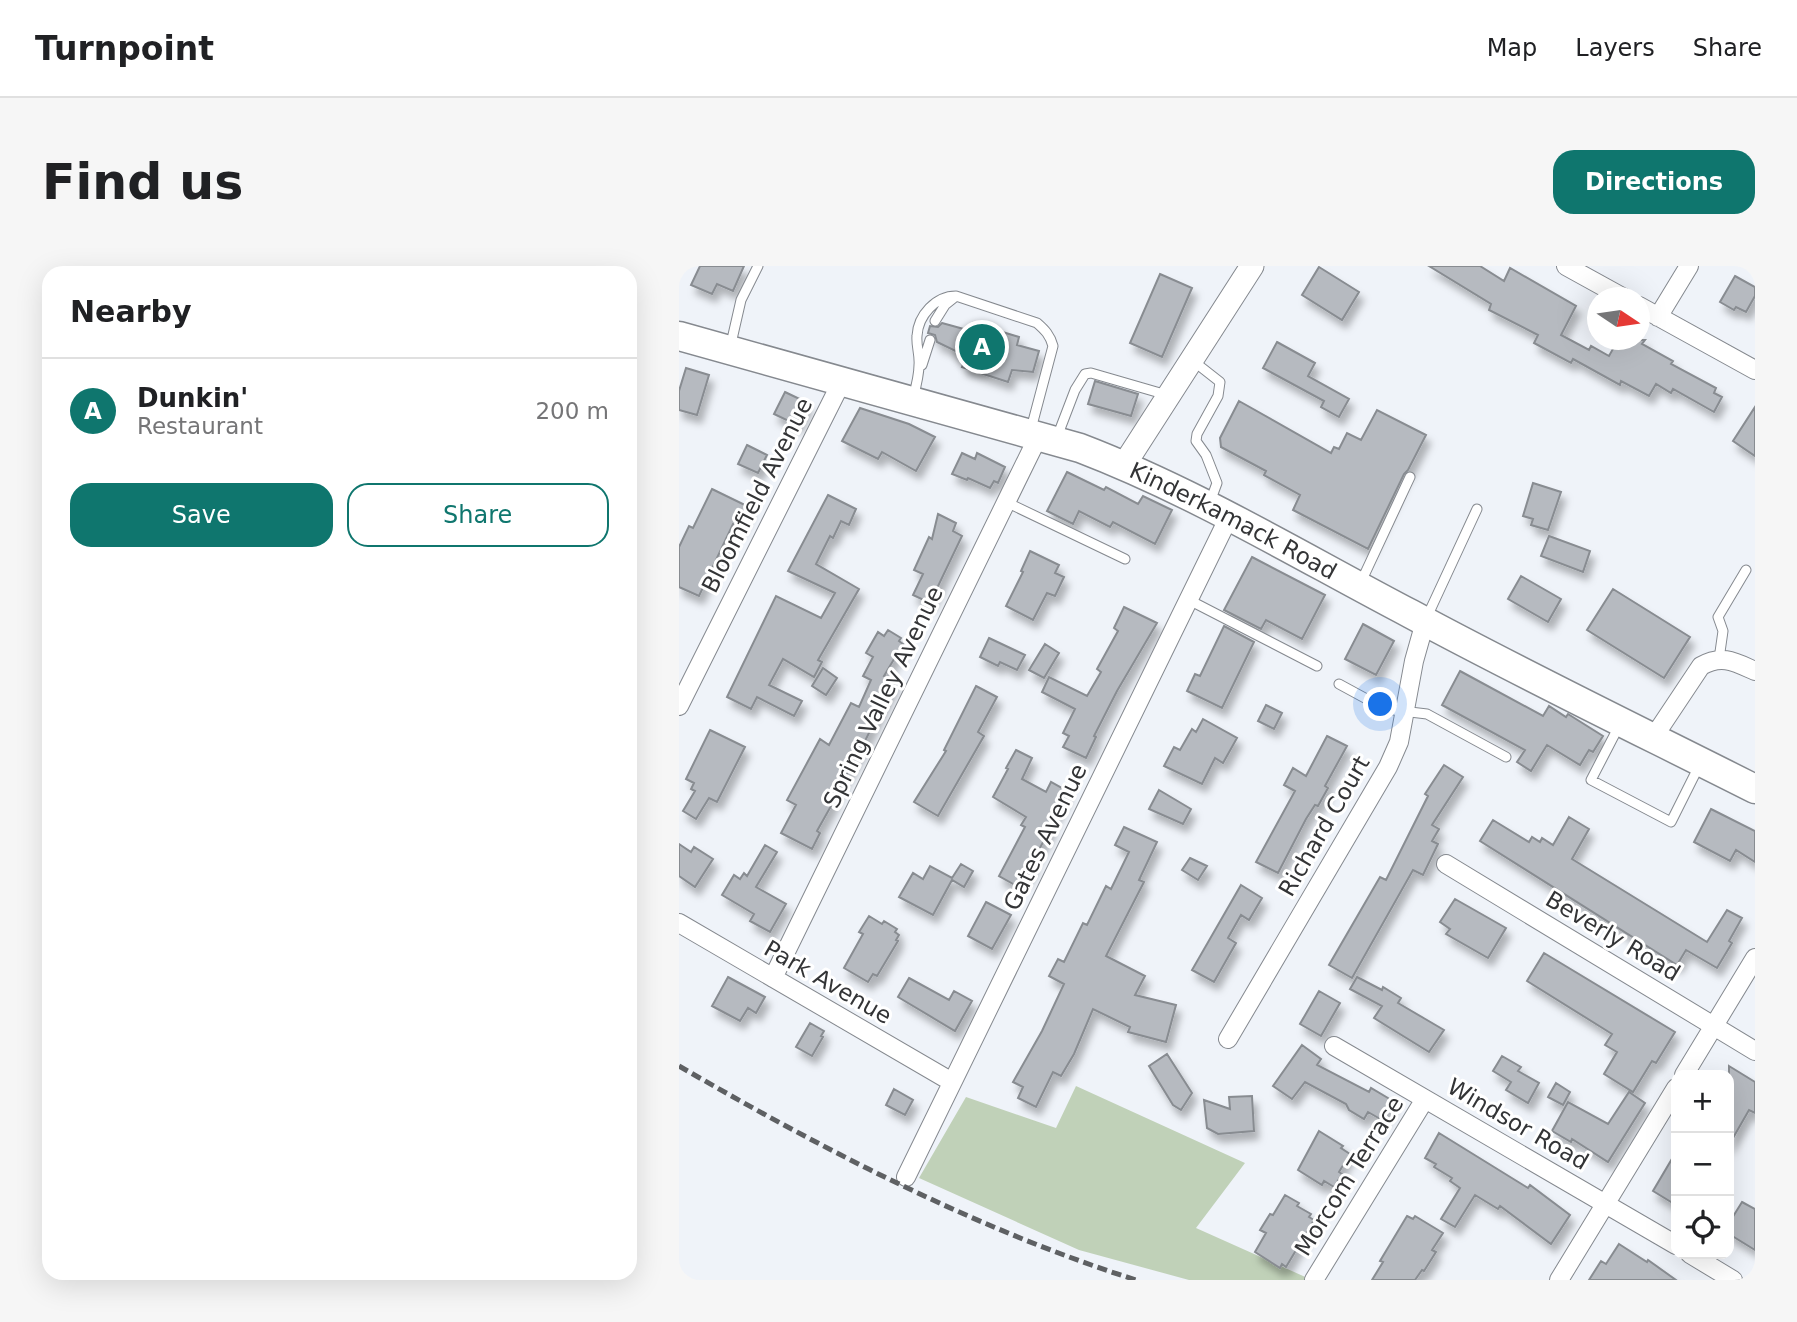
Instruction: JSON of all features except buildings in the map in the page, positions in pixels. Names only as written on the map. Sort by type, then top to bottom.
[{"type":"main road","name":"Kinderkamack Road","points":[[679,336],[842,381],[916,389],[1041,438],[1124,465],[1425,622],[1755,789]]},
{"type":"street","points":[[1124,465],[1252,266]]},
{"type":"street","points":[[1566,266],[1603,287]]},
{"type":"street","points":[[1658,317],[1689,266]]},
{"type":"street","points":[[1650,312],[1755,370]]},
{"type":"street","name":"Bloomfield Avenue","points":[[679,706],[842,381]]},
{"type":"street","name":"Spring Valley Avenue","points":[[773,978],[1006,502],[1041,438]]},
{"type":"street","name":"Gates Avenue","points":[[906,1177],[1189,600],[1218,512]]},
{"type":"street","name":"Richard Court","points":[[1227,1039],[1388,767],[1399,741],[1403,710],[1425,622]]},
{"type":"street","points":[[1653,737],[1701,666],[1719,659],[1755,671]]},
{"type":"street","name":"Beverly Road","points":[[1446,864],[1755,1051]]},
{"type":"street","name":"Park Avenue","points":[[679,923],[952,1082]]},
{"type":"street","points":[[1687,1070],[1755,957]]},
{"type":"street","name":"Windsor Road","points":[[1334,1046],[1671,1242]]},
{"type":"street","points":[[1559,1280],[1671,1096]]},
{"type":"street","name":"Morcom Terrace","points":[[1314,1280],[1426,1098]]},
{"type":"street","points":[[1698,1259],[1733,1280]]},
{"type":"lane","points":[[730,350],[741,300],[758,266]]},
{"type":"lane","points":[[935,321],[945,305],[956,296]]},
{"type":"lane","points":[[916,389],[917,336],[923,317],[938,300],[956,296],[1037,323],[1046,331],[1053,346],[1041,438]]},
{"type":"lane","points":[[916,389],[930,340]]},
{"type":"lane","points":[[1191,359],[1220,383],[1218,396],[1197,434],[1196,441],[1206,456],[1217,483],[1218,512]]},
{"type":"lane","points":[[1041,438],[1085,374],[1091,373],[1169,395]]},
{"type":"lane","points":[[1359,587],[1410,477]]},
{"type":"lane","points":[[1006,502],[1125,559]]},
{"type":"lane","points":[[1425,622],[1477,509]]},
{"type":"lane","points":[[1719,659],[1723,631],[1718,617],[1746,570]]},
{"type":"lane","points":[[1189,600],[1317,666]]},
{"type":"lane","points":[[1339,684],[1385,709],[1427,715],[1506,757]]},
{"type":"lane","points":[[1621,721],[1591,780],[1671,822],[1701,762]]},
{"type":"green space","points":[[1076,1086],[1245,1163],[1196,1228],[1312,1280],[1189,1280],[1079,1250],[919,1178],[966,1097],[1056,1128]]},
{"type":"railway","points":[[679,1066],[789,1128],[959,1212],[1076,1260],[1136,1280]]},
{"type":"place","name":"Dunkin'","points":[[982,347]]}]
